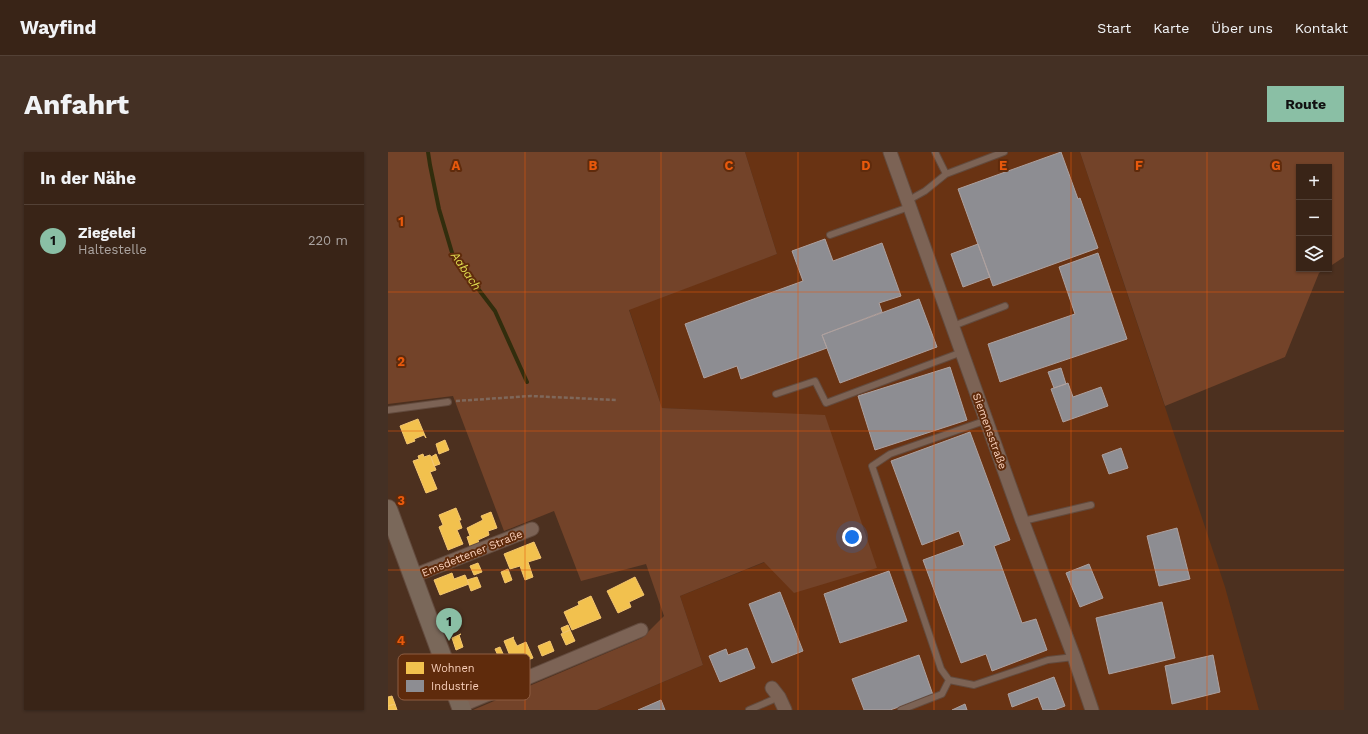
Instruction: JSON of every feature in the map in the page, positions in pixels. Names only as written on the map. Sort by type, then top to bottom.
[{"type":"main road","name":"Emsdettener Straße","points":[[388,510],[441,654]]},
{"type":"street","name":"Siemensstraße","points":[[890,152],[1092,710]]},
{"type":"street","name":"Emsdettener Straße","points":[[413,576],[532,529]]},
{"type":"street","name":"Emsdettener Straße","points":[[530,678],[641,630]]},
{"type":"street","points":[[776,692],[785,710]]},
{"type":"street","name":"Emsdettener Straße","points":[[461,708],[479,700]]},
{"type":"lane","points":[[935,152],[946,174]]},
{"type":"lane","points":[[830,235],[908,204],[946,174],[1004,152]]},
{"type":"lane","points":[[953,326],[1005,306]]},
{"type":"lane","points":[[776,394],[815,381],[826,403],[962,352]]},
{"type":"lane","points":[[388,410],[448,402]]},
{"type":"lane","points":[[987,420],[890,454],[872,466],[941,669],[949,680],[974,684],[1048,660],[1074,657]]},
{"type":"lane","points":[[1023,521],[1091,505]]},
{"type":"lane","points":[[900,710],[942,694],[949,680]]},
{"type":"lane","points":[[749,710],[776,692]]},
{"type":"path","points":[[448,402],[530,396],[616,400]]},
{"type":"shaded area","points":[[388,152],[745,152],[777,254],[629,310],[662,408],[825,415],[877,568],[794,593],[764,562],[680,596],[703,665],[597,710],[473,710],[496,700],[530,700],[530,686],[642,638],[664,616],[646,564],[581,581],[554,511],[504,531],[453,396],[388,404]]},
{"type":"shaded area","points":[[745,152],[1080,152],[1225,587],[1259,710],[597,710],[703,665],[680,596],[765,562],[825,416],[662,408],[629,309],[777,254]]},
{"type":"shaded area","points":[[1080,152],[1344,152],[1344,257],[1332,265],[1332,164],[1296,164],[1296,272],[1320,272],[1285,357],[1165,406]]},
{"type":"building: Wohnen","points":[[418,419],[426,438],[424,435],[407,444],[400,426]]},
{"type":"building: Wohnen","points":[[445,440],[449,450],[439,454],[436,444]]},
{"type":"building: Wohnen","points":[[423,454],[424,457],[430,455],[436,470],[430,472],[437,489],[426,493],[413,461],[419,459],[418,456]]},
{"type":"building: Wohnen","points":[[436,454],[440,464],[434,466],[431,457]]},
{"type":"building: Wohnen","points":[[456,508],[461,520],[459,520],[462,528],[457,530],[463,544],[448,550],[439,527],[443,525],[439,515]]},
{"type":"building: Wohnen","points":[[491,512],[497,528],[488,531],[489,535],[478,540],[479,543],[470,546],[467,537],[470,536],[467,528],[483,520],[481,516]]},
{"type":"building: Wohnen","points":[[534,542],[541,558],[528,562],[533,577],[525,580],[520,566],[510,569],[504,554]]},
{"type":"building: Wohnen","points":[[478,563],[482,572],[474,575],[470,566]]},
{"type":"building: Wohnen","points":[[508,569],[512,580],[505,583],[501,572]]},
{"type":"building: Wohnen","points":[[452,573],[454,579],[465,575],[469,584],[440,595],[434,580]]},
{"type":"building: Wohnen","points":[[477,577],[481,587],[471,591],[467,580]]},
{"type":"building: Wohnen","points":[[635,577],[644,595],[629,602],[631,607],[618,613],[607,591]]},
{"type":"building: Wohnen","points":[[591,596],[601,618],[572,630],[564,612],[579,605],[578,602]]},
{"type":"building: Wohnen","points":[[568,625],[570,630],[563,633],[561,628]]},
{"type":"building: Wohnen","points":[[570,630],[575,641],[566,645],[561,634]]},
{"type":"building: Wohnen","points":[[461,634],[459,635],[463,647],[456,650],[452,638]]},
{"type":"building: Wohnen","points":[[514,637],[513,638],[517,646],[526,642],[533,658],[530,659],[530,654],[509,654],[504,641]]},
{"type":"building: Wohnen","points":[[550,641],[554,651],[542,656],[538,646]]},
{"type":"building: Wohnen","points":[[500,647],[503,654],[497,654],[495,649]]},
{"type":"building: Wohnen","points":[[392,696],[395,704],[388,706],[388,697]]},
{"type":"building: Wohnen","points":[[395,704],[397,710],[388,710],[388,706]]},
{"type":"building: Industrie","points":[[1061,152],[1098,248],[993,286],[958,189]]},
{"type":"building: Industrie","points":[[825,239],[833,261],[882,243],[901,296],[879,303],[882,312],[822,335],[827,348],[741,379],[737,366],[704,378],[685,324],[803,281],[792,251]]},
{"type":"building: Industrie","points":[[978,244],[990,277],[963,287],[951,254]]},
{"type":"building: Industrie","points":[[1098,253],[1127,339],[1000,382],[988,344],[1075,314],[1059,267]]},
{"type":"building: Industrie","points":[[919,299],[937,347],[840,383],[822,335]]},
{"type":"building: Industrie","points":[[950,367],[967,420],[875,450],[858,396]]},
{"type":"building: Industrie","points":[[1061,368],[1066,384],[1054,388],[1048,372]]},
{"type":"building: Industrie","points":[[1068,383],[1073,397],[1101,387],[1108,406],[1063,422],[1051,389]]},
{"type":"building: Industrie","points":[[970,432],[1010,540],[994,546],[1022,623],[1036,619],[1047,650],[992,671],[986,654],[961,663],[923,560],[964,545],[959,531],[922,545],[891,461]]},
{"type":"building: Industrie","points":[[1121,448],[1128,468],[1109,474],[1102,455]]},
{"type":"building: Industrie","points":[[1177,528],[1190,579],[1159,586],[1147,536]]},
{"type":"building: Industrie","points":[[1089,564],[1103,598],[1080,607],[1066,573]]},
{"type":"building: Industrie","points":[[889,571],[907,621],[840,643],[824,594]]},
{"type":"building: Industrie","points":[[780,592],[803,651],[772,663],[749,604]]},
{"type":"building: Industrie","points":[[1162,602],[1175,658],[1109,674],[1096,618]]},
{"type":"building: Industrie","points":[[747,648],[755,668],[720,682],[709,656],[726,649],[728,655]]},
{"type":"building: Industrie","points":[[919,655],[933,695],[890,710],[864,710],[852,679]]},
{"type":"building: Industrie","points":[[1213,655],[1220,692],[1172,704],[1165,666]]},
{"type":"building: Industrie","points":[[1054,677],[1065,706],[1054,710],[1043,710],[1038,697],[1012,707],[1008,694]]},
{"type":"building: Industrie","points":[[661,700],[665,710],[638,710]]},
{"type":"building: Industrie","points":[[965,704],[967,710],[952,710]]},
{"type":"waterway","name":"Aabach","points":[[428,152],[439,209],[453,256],[495,311],[527,382]]},
{"type":"place","name":"Ziegelei","points":[[449,641]]}]
